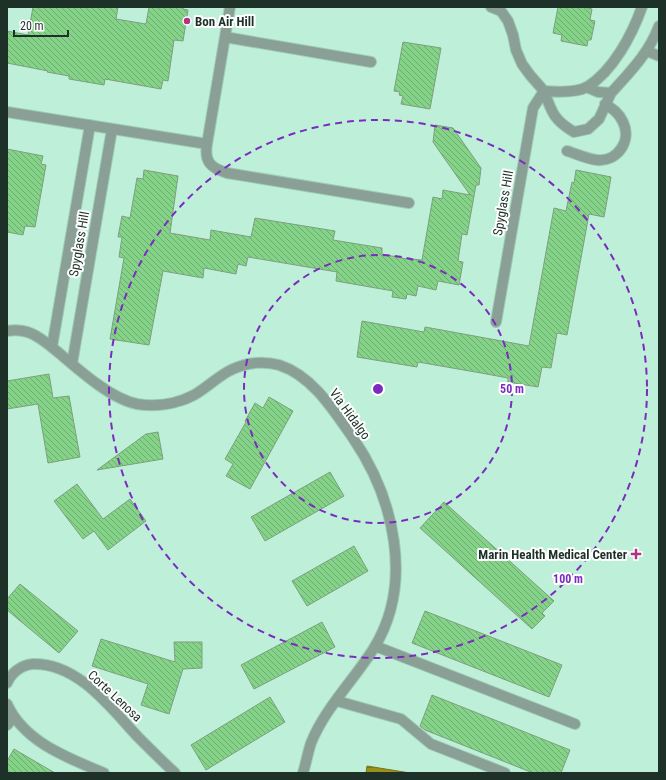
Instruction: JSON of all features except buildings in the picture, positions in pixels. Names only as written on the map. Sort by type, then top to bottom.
[{"type":"street","points":[[230,7],[207,144],[207,157],[210,164],[227,173],[409,203]]},
{"type":"street","points":[[491,7],[501,11],[508,21],[516,50],[522,64],[544,91],[552,113],[561,124],[574,132],[588,129],[599,119],[611,93],[647,51],[659,26]]},
{"type":"street","points":[[544,91],[565,92],[586,87],[619,56],[642,7]]},
{"type":"street","points":[[225,37],[371,62]]},
{"type":"street","points":[[647,51],[659,56]]},
{"type":"street","points":[[586,87],[598,92],[611,93]]},
{"type":"street","name":"Spyglass Hill","points":[[496,322],[532,108],[544,91]]},
{"type":"street","points":[[567,151],[598,160],[611,158],[620,151],[626,141],[625,126],[617,112],[605,104]]},
{"type":"street","points":[[7,112],[207,144]]},
{"type":"street","name":"Spyglass Hill","points":[[52,347],[90,125]]},
{"type":"street","name":"Spyglass Hill","points":[[72,364],[112,129]]},
{"type":"street","name":"Via Hidalgo","points":[[7,330],[24,331],[37,337],[52,347],[96,383],[116,396],[136,404],[156,405],[177,402],[194,395],[233,368],[255,362],[279,365],[302,376],[340,419],[358,446],[377,482],[390,517],[395,547],[397,573],[393,600],[386,622],[375,646],[358,673],[325,716],[311,743],[303,773]]},
{"type":"street","points":[[375,646],[575,724]]},
{"type":"street","name":"Corte Lenosa","points":[[7,683],[14,673],[20,668],[28,665],[49,666],[70,674],[90,688],[153,753],[175,773]]},
{"type":"street","points":[[337,701],[401,719],[431,744],[505,773]]},
{"type":"street","points":[[7,704],[14,717],[26,731],[45,745],[104,773]]},
{"type":"street","points":[[7,725],[14,717]]},
{"type":"shaded area","points":[[367,766],[410,773],[366,773]]},
{"type":"place","name":"Bon Air Hill","points":[[187,21]]},
{"type":"place","name":"Marin Health Medical Center","points":[[636,554]]}]
